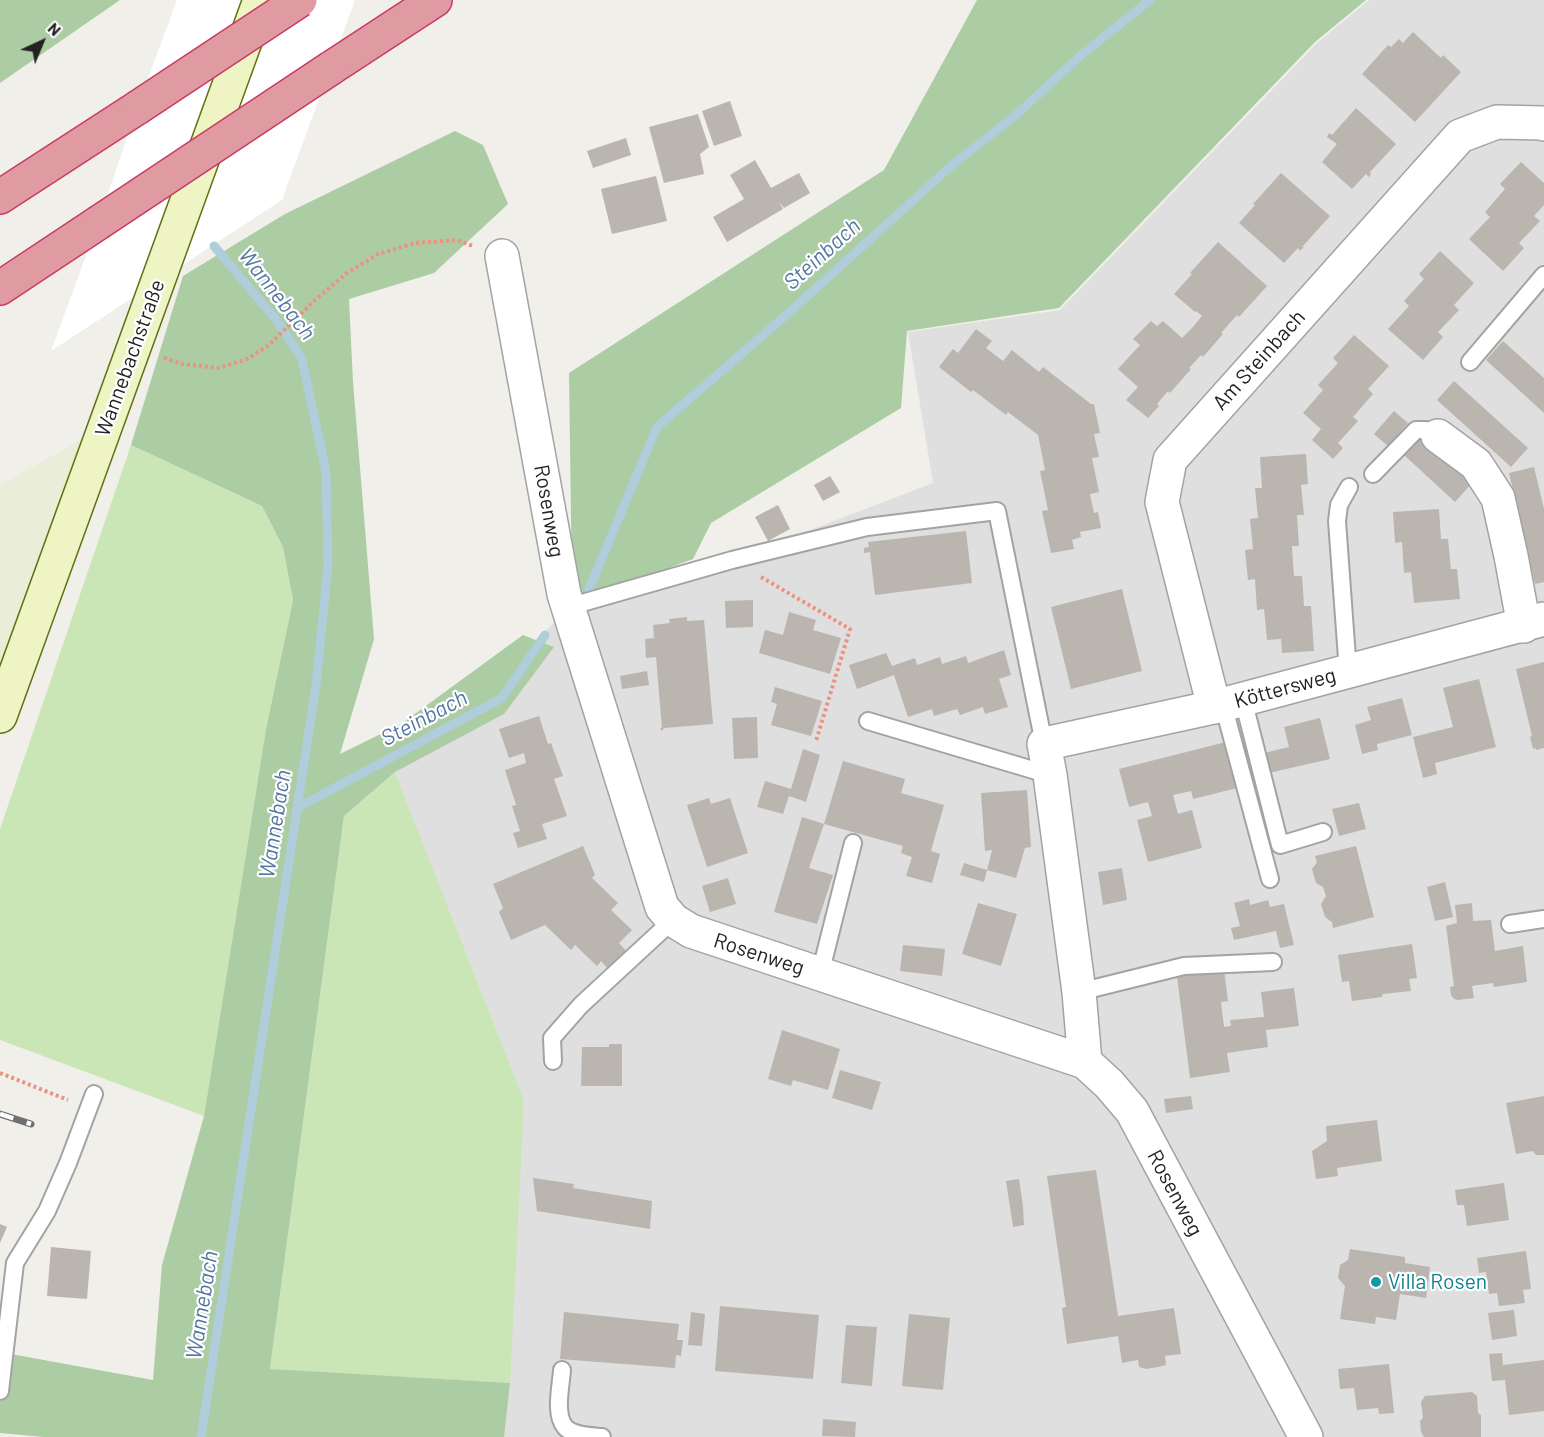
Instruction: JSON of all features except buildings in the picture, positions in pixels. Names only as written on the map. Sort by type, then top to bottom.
[{"type":"highway","points":[[0,197],[300,0]]},
{"type":"highway","points":[[0,288],[435,0]]},
{"type":"main road","name":"Wannebachstraße","points":[[0,716],[260,0]]},
{"type":"street","name":"Am Steinbach","points":[[1227,703],[1162,502],[1170,460],[1460,136],[1497,122],[1544,124]]},
{"type":"street","name":"Rosenweg","points":[[502,256],[564,594],[662,907],[673,920],[691,931],[1085,1062],[1109,1084],[1132,1111],[1306,1437]]},
{"type":"street","name":"Köttersweg","points":[[1047,759],[1227,703],[1534,622],[1511,556],[1498,498],[1476,464],[1438,436]]},
{"type":"street","points":[[1047,759],[1079,992],[1085,1062]]},
{"type":"lane","points":[[1470,362],[1544,276]]},
{"type":"lane","points":[[1373,474],[1416,430],[1426,430],[1438,436]]},
{"type":"lane","points":[[1348,672],[1337,521],[1339,505],[1349,487]]},
{"type":"lane","points":[[568,607],[732,560],[867,527],[996,511],[1047,759],[868,721]]},
{"type":"lane","points":[[1227,703],[1280,845],[1323,832]]},
{"type":"lane","points":[[1227,703],[1270,879]]},
{"type":"lane","points":[[820,974],[853,843]]},
{"type":"lane","points":[[1510,924],[1544,919]]},
{"type":"lane","points":[[553,1060],[552,1038],[581,1005],[673,920]]},
{"type":"lane","points":[[1079,992],[1184,966],[1273,962]]},
{"type":"lane","points":[[0,1391],[15,1263],[47,1211],[91,1101]]},
{"type":"lane","points":[[562,1370],[558,1414],[566,1428],[580,1434],[602,1437]]},
{"type":"path","points":[[133,348],[183,364],[219,368],[247,359],[269,345],[315,300],[347,273],[378,254],[415,243],[457,240],[502,256]]},
{"type":"path","points":[[732,560],[850,629],[816,741]]},
{"type":"path","points":[[0,1073],[91,1101]]},
{"type":"shaded area","points":[[1369,0],[1544,0],[1544,1437],[503,1437],[524,1100],[395,772],[570,608],[732,560],[933,483],[908,332],[1060,310],[1317,43]]},
{"type":"green space","points":[[0,0],[120,0],[0,83]]},
{"type":"green space","points":[[977,0],[1366,0],[1315,42],[1059,308],[907,331],[901,408],[711,523],[693,559],[569,605],[572,587],[569,373],[884,170]]},
{"type":"green space","points":[[455,131],[483,145],[508,204],[434,273],[349,299],[353,382],[374,639],[340,754],[401,724],[523,635],[554,647],[504,714],[395,772],[344,816],[270,1369],[510,1383],[504,1437],[44,1437],[0,1433],[0,1352],[153,1380],[162,1265],[204,1116],[266,729],[293,600],[283,547],[262,506],[131,445],[183,276],[285,214]]},
{"type":"green space","points":[[97,431],[0,699],[0,485]]},
{"type":"green space","points":[[131,445],[262,506],[283,547],[293,600],[266,729],[204,1116],[0,1040],[0,829]]},
{"type":"green space","points":[[395,772],[524,1100],[510,1383],[270,1370],[344,816]]},
{"type":"pier","points":[[177,0],[355,0],[282,200],[51,351],[137,108]]},
{"type":"waterway","name":"Steinbach","points":[[589,589],[657,427],[793,309],[951,166],[1017,114],[1080,56],[1150,0]]},
{"type":"waterway","name":"Wannebach","points":[[201,1437],[316,685],[328,565],[326,472],[302,359],[278,322],[214,246]]},
{"type":"waterway","name":"Steinbach","points":[[297,808],[502,698],[545,635]]},
{"type":"railway","points":[[0,1114],[31,1124]]},
{"type":"place","name":"Villa Rosen","points":[[1376,1282]]}]
